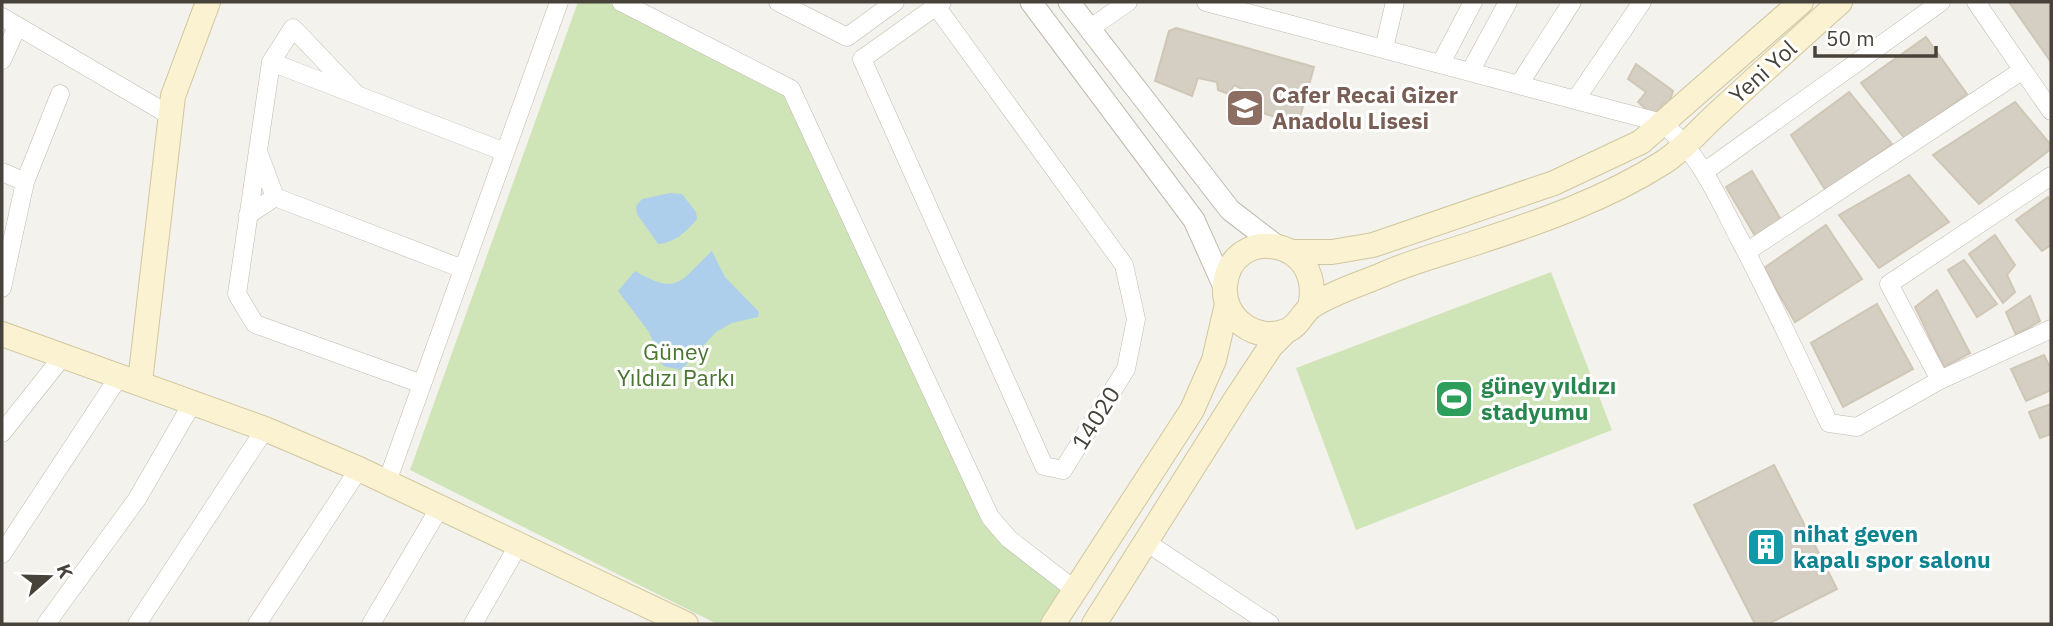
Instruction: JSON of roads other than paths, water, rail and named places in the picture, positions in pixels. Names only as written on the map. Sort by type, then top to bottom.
[{"type":"main road","points":[[130,379],[173,96],[208,2]]},
{"type":"main road","name":"Yeni Yol","points":[[1310,307],[1393,270],[1534,224],[1617,188],[1666,160],[1840,2]]},
{"type":"main road","points":[[1053,624],[1192,410],[1214,360],[1226,296],[1227,274],[1241,256],[1261,246],[1332,252],[1373,245],[1542,187],[1641,142],[1797,3]]},
{"type":"main road","points":[[1094,624],[1271,346],[1299,322],[1310,307],[1313,292],[1311,276],[1304,263],[1285,249]]},
{"type":"main road","points":[[1226,296],[1234,317],[1246,328],[1271,334],[1286,331]]},
{"type":"main road","points":[[2,334],[265,429],[359,469],[519,544],[654,617],[686,624]]},
{"type":"street","points":[[387,482],[559,2]]},
{"type":"street","points":[[621,2],[791,89],[990,517],[1009,539],[1075,590]]},
{"type":"street","points":[[778,2],[846,37],[850,52],[862,59],[937,3]]},
{"type":"street","points":[[846,37],[895,2]]},
{"type":"street","points":[[1031,2],[1194,220],[1226,296]]},
{"type":"street","points":[[1069,2],[1230,209],[1285,249]]},
{"type":"street","points":[[1089,29],[1128,2]]},
{"type":"street","points":[[1206,2],[1520,83],[1662,123],[1685,142],[1704,172],[1829,423],[1857,427],[1940,380],[2051,329]]},
{"type":"street","points":[[1384,48],[1395,2]]},
{"type":"street","points":[[1441,63],[1473,2]]},
{"type":"street","points":[[1471,70],[1508,2]]},
{"type":"street","points":[[1520,83],[1572,2]]},
{"type":"street","points":[[1576,99],[1642,2]]},
{"type":"street","points":[[1704,172],[1941,2]]},
{"type":"street","points":[[1976,2],[2051,111]]},
{"type":"street","name":"14020","points":[[862,59],[1044,466],[1063,470],[1126,369],[1136,319],[1124,265],[937,3]]},
{"type":"street","points":[[2,60],[9,22],[171,116]]},
{"type":"street","points":[[356,94],[293,28],[271,62],[237,294],[255,324],[422,384]]},
{"type":"street","points":[[271,62],[505,152]]},
{"type":"street","points":[[1746,252],[2023,70]]},
{"type":"street","points":[[2,288],[25,182],[60,94]]},
{"type":"street","points":[[258,150],[275,197],[463,269]]},
{"type":"street","points":[[2,172],[25,182]]},
{"type":"street","points":[[1940,380],[1889,284],[2051,176]]},
{"type":"street","points":[[248,215],[275,197]]},
{"type":"street","points":[[2,433],[63,356]]},
{"type":"street","points":[[2,554],[130,379]]},
{"type":"street","points":[[46,624],[138,499],[193,402]]},
{"type":"street","points":[[137,624],[265,429]]},
{"type":"street","points":[[257,624],[359,469]]},
{"type":"street","points":[[371,624],[440,508]]},
{"type":"street","points":[[1146,542],[1270,624]]},
{"type":"street","points":[[473,624],[519,544]]},
{"type":"water","points":[[670,193],[682,194],[696,212],[697,219],[675,239],[658,244],[637,214],[636,206],[642,199]]},
{"type":"water","points":[[712,251],[725,277],[759,312],[758,317],[732,323],[716,332],[681,370],[663,366],[649,332],[618,291],[635,271],[662,283],[678,282]]},
{"type":"place","name":"Cafer Recai Gizer Anadolu Lisesi","points":[[1245,108]]},
{"type":"place","name":"güney yıldızı stadyumu","points":[[1454,399]]},
{"type":"place","name":"nihat geven kapalı spor salonu","points":[[1766,547]]},
{"type":"park label","name":"Güney Yıldızı Parkı","points":[[676,365]]}]
